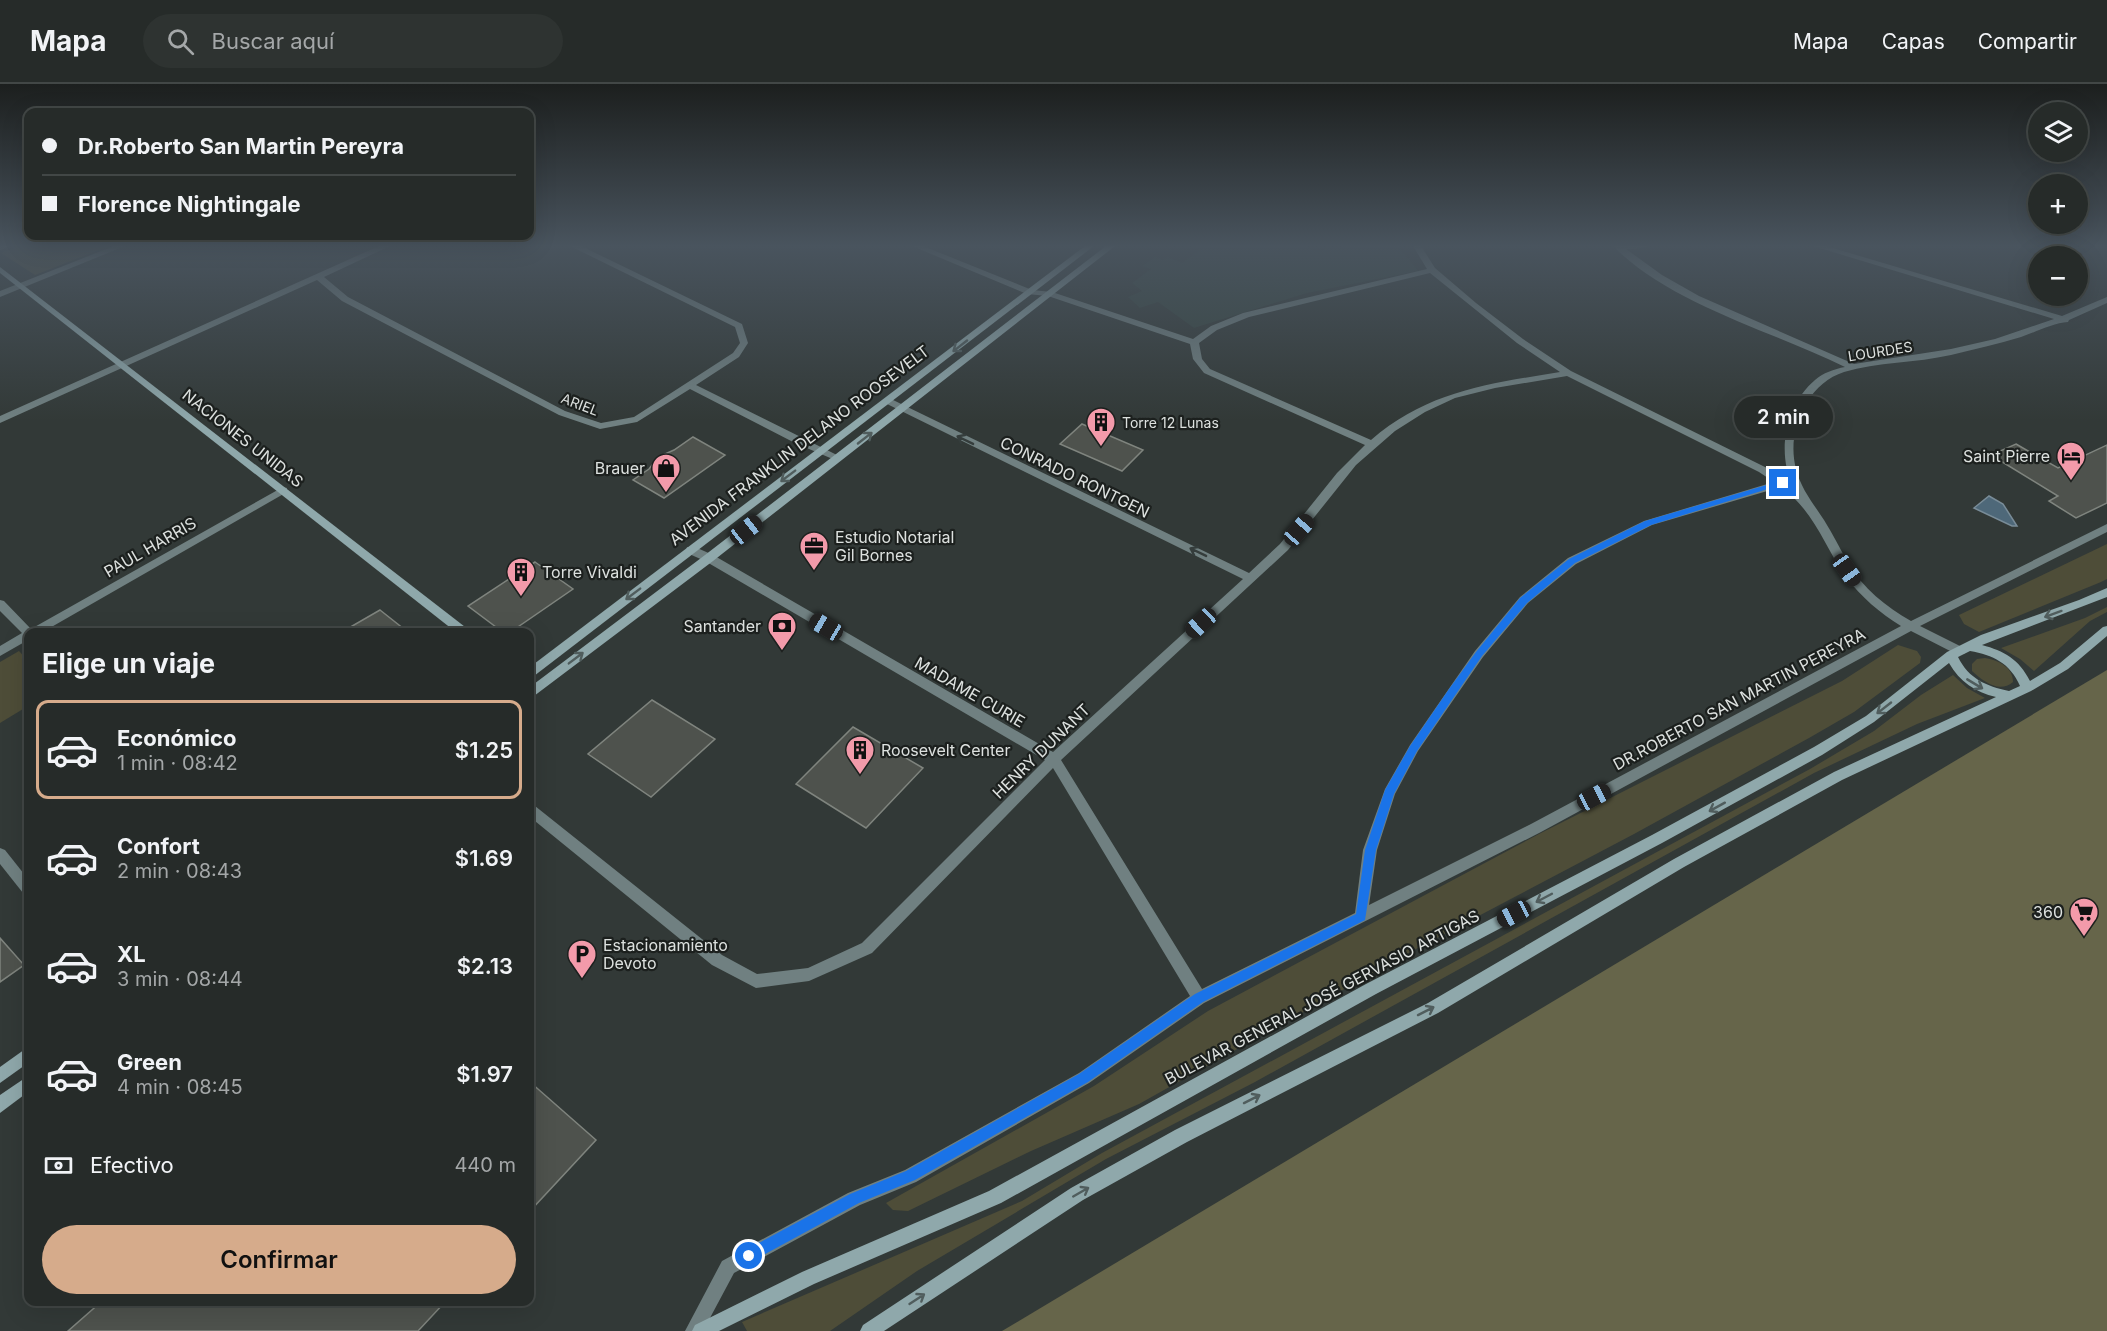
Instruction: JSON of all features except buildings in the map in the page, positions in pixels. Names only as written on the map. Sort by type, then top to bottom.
[{"type":"main road","name":"NACIONES UNIDAS","points":[[45,304],[459,628]]},
{"type":"main road","name":"AVENIDA FRANKLIN DELANO ROOSEVELT","points":[[534,670],[1014,304]]},
{"type":"main road","name":"AVENIDA FRANKLIN DELANO ROOSEVELT","points":[[534,687],[710,558],[1036,304]]},
{"type":"main road","name":"BULEVAR GENERAL JOSÉ GERVASIO ARTIGAS","points":[[706,1330],[808,1278],[995,1197],[1371,989],[1657,839],[1818,751],[1870,719],[1960,650],[2107,592]]},
{"type":"main road","points":[[868,1331],[1077,1194],[1180,1136],[1433,1008],[1679,863],[1838,776],[2027,688],[2064,666],[2107,630]]},
{"type":"main road","points":[[2011,696],[1988,691],[1966,679],[1958,671],[1960,650],[1987,649],[2007,659],[2022,673],[2027,688]]},
{"type":"main road","points":[[0,1076],[24,1057]]},
{"type":"main road","points":[[0,1105],[24,1086]]},
{"type":"street","points":[[0,420],[261,304]]},
{"type":"street","name":"ARIEL","points":[[355,304],[562,413],[600,426],[637,419],[691,386],[735,355],[744,343],[739,326],[694,304]]},
{"type":"street","points":[[1080,304],[1194,342]]},
{"type":"street","points":[[1194,342],[1214,328],[1246,315],[1291,304]]},
{"type":"street","points":[[1475,304],[1520,340],[1568,373],[1763,470],[1783,483],[1807,503],[1855,581],[1872,599],[1909,627],[1960,650]]},
{"type":"street","points":[[1715,304],[1855,368]]},
{"type":"street","points":[[2012,304],[2065,320]]},
{"type":"street","name":"LOURDES","points":[[1807,503],[1790,467],[1791,438],[1797,411],[1807,394],[1819,381],[1855,368],[1922,358],[1975,346],[2065,320],[2098,304]]},
{"type":"street","points":[[1194,342],[1198,359],[1206,371],[1372,444]]},
{"type":"street","name":"HENRY DUNANT","points":[[534,813],[717,960],[756,981],[810,974],[867,948],[1054,759],[1284,547],[1314,512],[1341,474],[1372,444],[1424,408],[1452,396],[1483,388],[1568,373]]},
{"type":"street","points":[[691,386],[838,458]]},
{"type":"street","name":"CONRADO RONTGEN","points":[[888,401],[1250,578]]},
{"type":"street","points":[[1361,917],[1370,850],[1389,793],[1414,748],[1479,654],[1524,600],[1572,561],[1648,523],[1783,483]]},
{"type":"street","name":"PAUL HARRIS","points":[[41,628],[283,490]]},
{"type":"street","name":"DR.ROBERTO SAN MARTIN PEREYRA","points":[[706,1330],[728,1267],[854,1199],[910,1176],[1084,1078],[1199,998],[1640,773],[1909,627],[2107,528]]},
{"type":"street","name":"MADAME CURIE","points":[[691,550],[710,558],[1054,759],[1199,998]]},
{"type":"street","points":[[0,604],[24,628]]},
{"type":"street","name":"PAUL HARRIS","points":[[0,651],[24,637]]},
{"type":"street","points":[[0,854],[24,884]]},
{"type":"shaded area","points":[[1136,304],[1151,304],[1140,308]]},
{"type":"shaded area","points":[[1161,304],[1271,304],[1194,328]]},
{"type":"shaded area","points":[[2107,544],[2107,579],[2101,582],[1979,632],[1964,624],[1959,615]]},
{"type":"shaded area","points":[[2107,607],[2107,612],[2090,621],[2034,671],[2020,659],[2001,648],[2085,618]]},
{"type":"shaded area","points":[[1898,645],[1917,651],[1921,657],[1920,663],[1854,712],[1809,738],[1634,834],[1414,950],[1139,1104],[1031,1151],[908,1211],[893,1210],[886,1203],[1094,1086],[1208,1011],[1539,834],[1842,681]]},
{"type":"shaded area","points":[[19,651],[24,657],[24,708],[0,723],[0,662]]},
{"type":"shaded area","points":[[1977,659],[1995,660],[2008,668],[2013,682],[2002,687],[1991,685],[1976,675],[1972,671],[1972,664]]},
{"type":"shaded area","points":[[2107,670],[2107,1331],[1002,1331]]},
{"type":"shaded area","points":[[1953,675],[1967,688],[1985,698],[1917,724],[1814,773],[1255,1082],[1106,1159],[917,1271],[830,1331],[747,1331],[742,1322],[1022,1201],[1102,1153],[1810,769],[1874,731],[1921,695]]},
{"type":"water","points":[[1989,496],[2003,504],[2017,526],[2012,526],[1974,508]]},
{"type":"place","name":"Torre 12 Lunas","points":[[1101,448]]},
{"type":"place","name":"Saint Pierre","points":[[2071,482]]},
{"type":"place","name":"Brauer","points":[[666,494]]},
{"type":"place","name":"Estudio Notarial Gil Bornes","points":[[814,572]]},
{"type":"place","name":"Torre Vivaldi","points":[[521,598]]},
{"type":"place","name":"Santander","points":[[782,652]]},
{"type":"place","name":"Roosevelt Center","points":[[860,776]]},
{"type":"place","name":"360","points":[[2084,938]]},
{"type":"place","name":"Estacionamiento Devoto","points":[[582,980]]},
{"type":"route","points":[[749,1256],[854,1199],[910,1176],[1084,1078],[1199,998],[1361,917],[1370,850],[1389,793],[1414,748],[1479,654],[1524,600],[1572,561],[1648,523],[1783,483]]}]
